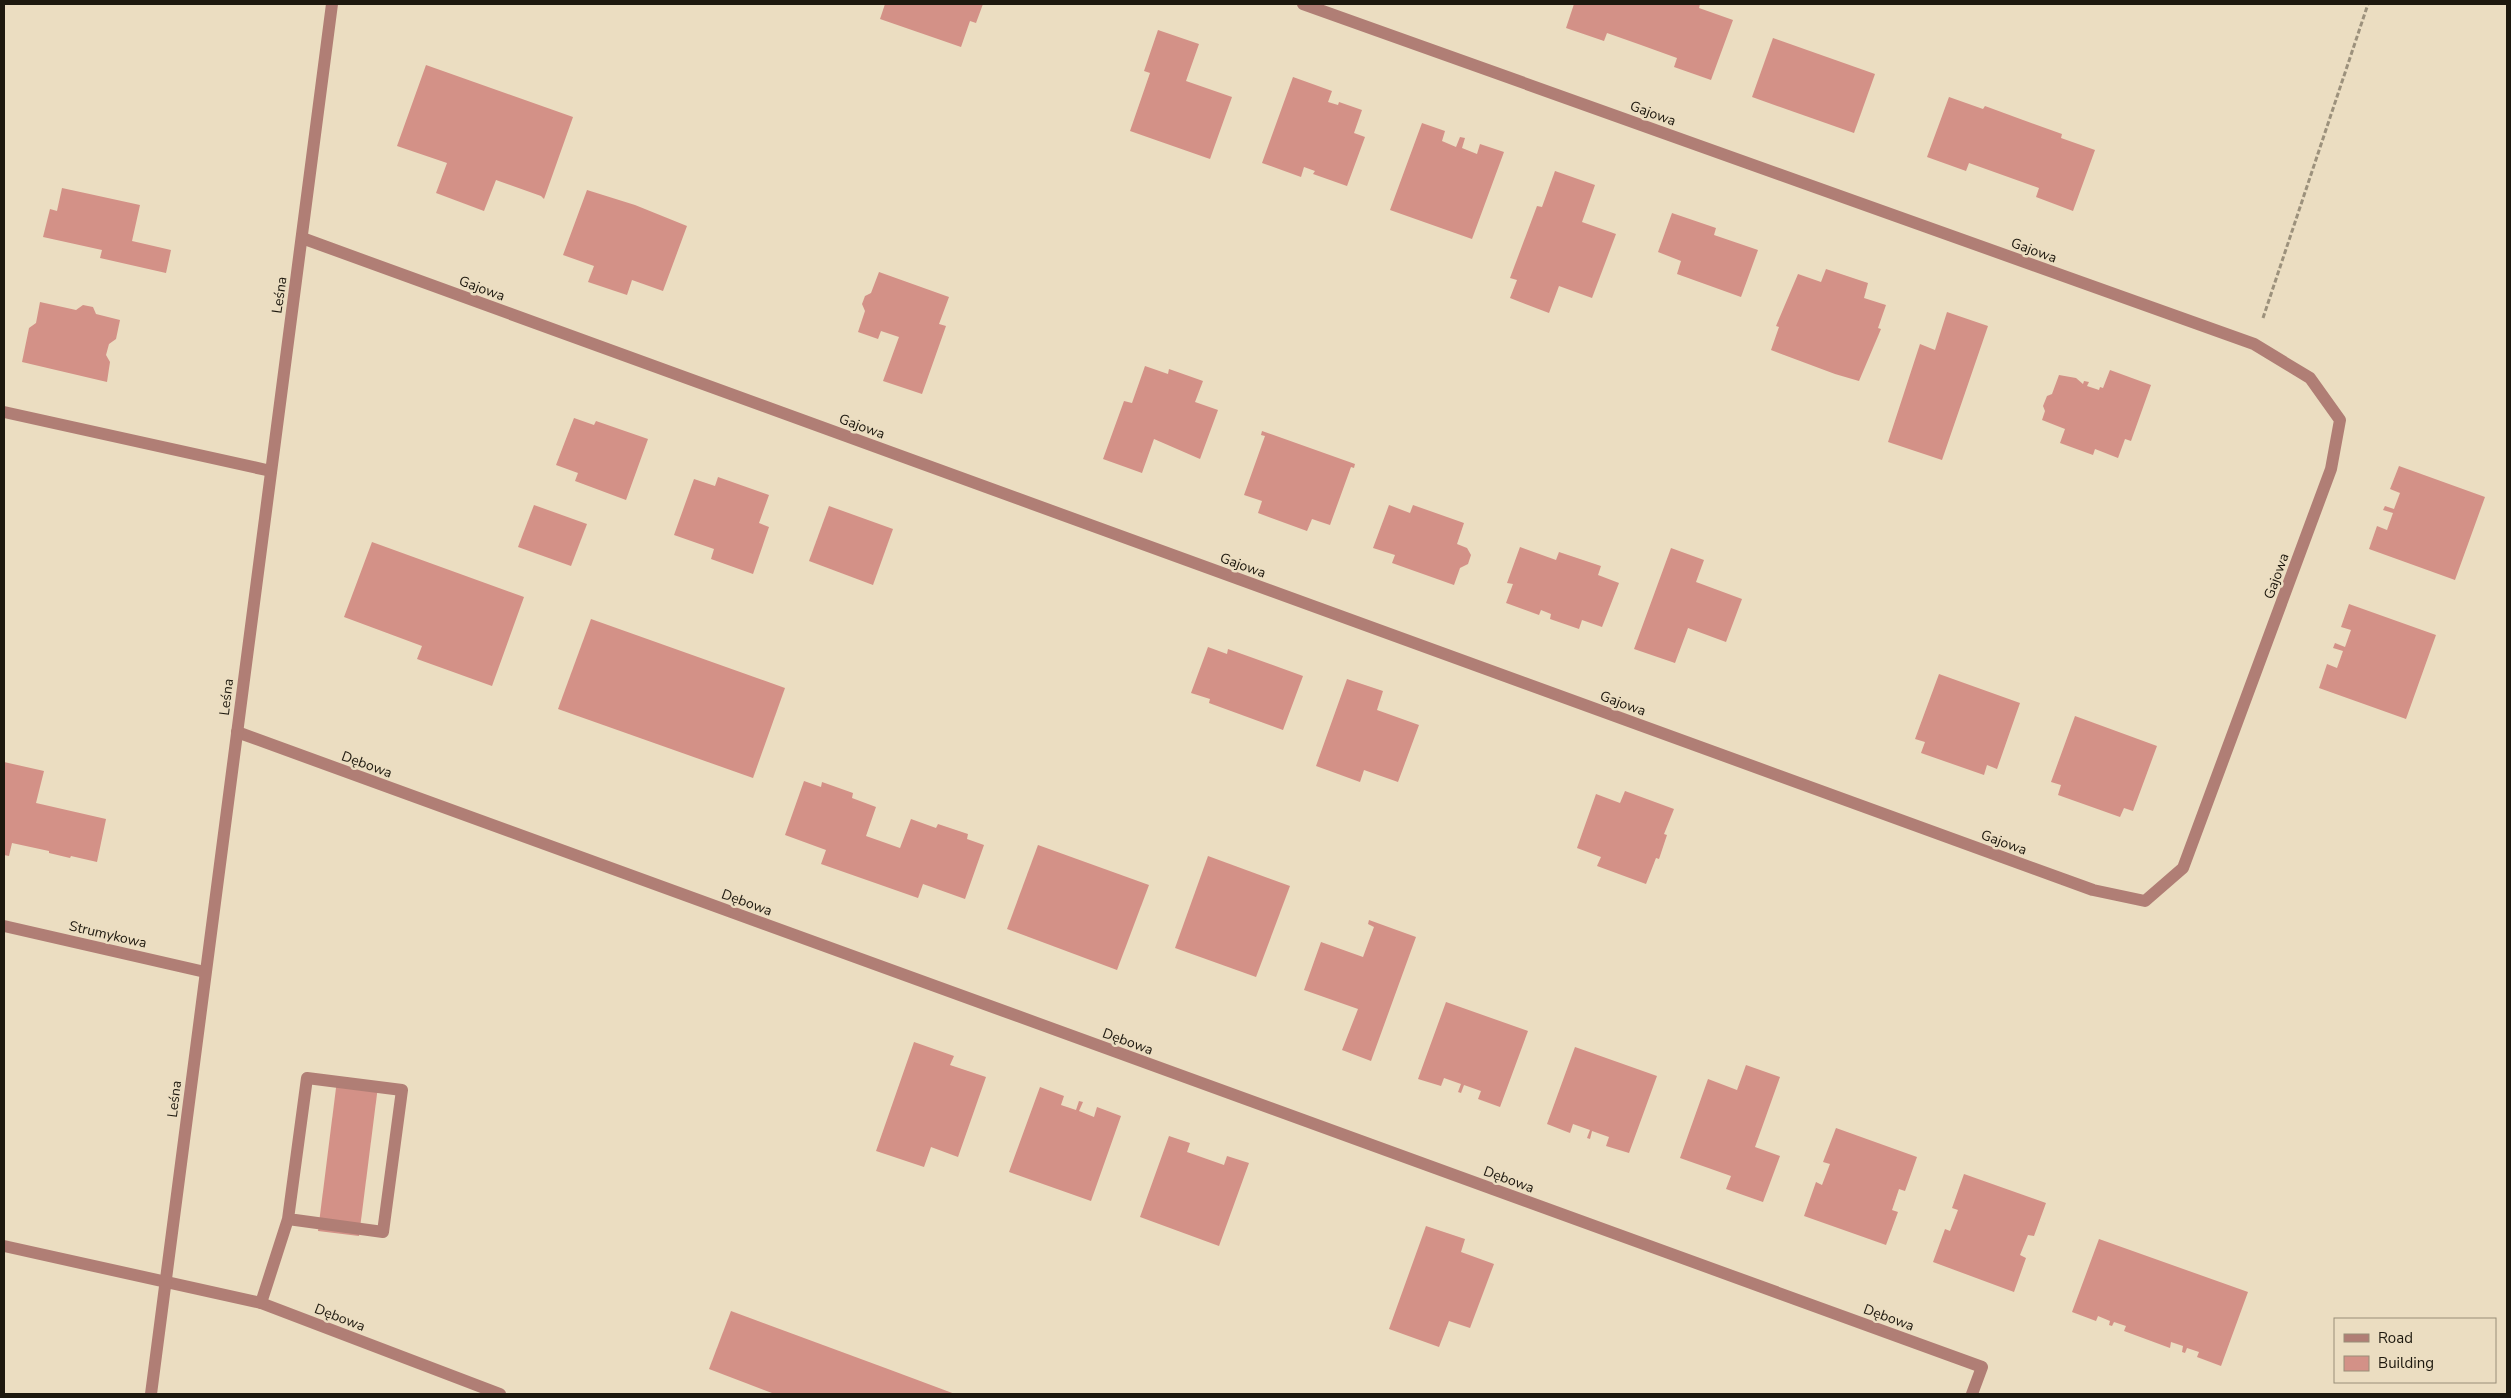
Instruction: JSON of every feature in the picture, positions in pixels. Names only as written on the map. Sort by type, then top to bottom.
[{"type":"street","name":"Leśna","points":[[150,1394],[332,4]]},
{"type":"street","name":"Gajowa","points":[[302,238],[2093,890],[2145,901],[2183,868],[2331,469],[2340,420],[2310,378],[2254,344],[1303,4]]},
{"type":"street","points":[[4,412],[271,471]]},
{"type":"street","name":"Dębowa","points":[[237,732],[1982,1367],[1972,1394]]},
{"type":"street","name":"Strumykowa","points":[[4,926],[206,972]]},
{"type":"street","points":[[262,1303],[288,1219],[306,1078],[402,1090],[383,1232],[288,1219]]},
{"type":"street","name":"Dębowa","points":[[4,1246],[262,1303],[500,1394]]},
{"type":"path","points":[[2254,344],[2368,4]]},
{"type":"building","points":[[885,4],[983,4],[976,23],[970,21],[961,47],[880,19]]},
{"type":"building","points":[[1574,4],[1700,4],[1699,8],[1733,20],[1711,80],[1674,67],[1677,58],[1641,45],[1607,33],[1604,41],[1566,28]]},
{"type":"building","points":[[1158,30],[1199,44],[1186,81],[1232,97],[1210,159],[1130,131],[1150,73],[1144,71]]},
{"type":"building","points":[[1773,38],[1875,74],[1854,133],[1752,97]]},
{"type":"building","points":[[426,65],[573,117],[544,199],[541,196],[496,180],[484,211],[436,193],[447,163],[397,146]]},
{"type":"building","points":[[1293,77],[1332,91],[1328,102],[1338,105],[1339,102],[1362,110],[1354,133],[1365,137],[1347,186],[1313,174],[1315,171],[1304,167],[1301,177],[1262,163]]},
{"type":"building","points":[[1949,97],[1983,109],[1985,106],[2062,134],[2061,138],[2095,150],[2073,211],[2036,197],[2039,188],[1969,163],[1966,171],[1927,157]]},
{"type":"building","points":[[1422,123],[1445,131],[1442,141],[1456,147],[1460,137],[1465,138],[1462,148],[1477,154],[1480,144],[1504,152],[1472,239],[1390,210]]},
{"type":"building","points":[[1555,171],[1595,185],[1582,222],[1616,234],[1592,298],[1559,286],[1549,313],[1510,298],[1517,280],[1510,278],[1537,206],[1542,207]]},
{"type":"building","points":[[62,188],[140,205],[132,241],[171,250],[166,273],[100,258],[102,250],[43,237],[50,209],[57,211]]},
{"type":"building","points":[[587,190],[635,205],[687,226],[663,291],[632,280],[627,295],[588,282],[594,266],[563,255]]},
{"type":"building","points":[[1672,213],[1716,228],[1714,235],[1758,250],[1741,297],[1677,274],[1681,261],[1658,252]]},
{"type":"building","points":[[1826,269],[1868,283],[1864,298],[1886,305],[1878,328],[1881,329],[1859,381],[1771,350],[1779,327],[1776,326],[1798,274],[1821,282]]},
{"type":"building","points":[[879,272],[949,297],[939,324],[946,326],[922,394],[883,381],[899,337],[881,331],[878,339],[858,332],[865,311],[862,304],[865,296],[871,293]]},
{"type":"building","points":[[40,302],[76,310],[83,305],[93,307],[96,314],[120,320],[116,339],[109,344],[106,355],[110,362],[107,382],[22,362],[29,328],[36,323]]},
{"type":"building","points":[[1947,312],[1988,326],[1942,460],[1888,442],[1920,344],[1935,350]]},
{"type":"building","points":[[1145,366],[1168,374],[1169,369],[1203,381],[1195,402],[1218,410],[1200,459],[1154,439],[1142,473],[1103,459],[1124,401],[1132,403]]},
{"type":"building","points":[[2110,370],[2151,385],[2131,441],[2125,439],[2118,458],[2095,449],[2093,455],[2060,443],[2065,429],[2042,420],[2045,411],[2043,406],[2047,396],[2052,394],[2059,375],[2076,378],[2083,384],[2084,381],[2089,382],[2087,386],[2099,390],[2100,387],[2103,388]]},
{"type":"building","points":[[574,418],[594,425],[596,421],[648,439],[626,500],[575,481],[578,473],[556,465]]},
{"type":"building","points":[[1262,431],[1355,464],[1354,468],[1351,467],[1330,525],[1312,519],[1307,531],[1258,513],[1262,501],[1244,495],[1265,436],[1261,435]]},
{"type":"building","points":[[2399,466],[2485,497],[2455,580],[2369,549],[2377,526],[2387,530],[2393,513],[2383,510],[2385,506],[2394,509],[2400,493],[2390,489]]},
{"type":"building","points":[[718,477],[769,495],[759,523],[769,527],[753,574],[711,559],[714,549],[674,535],[694,479],[715,486]]},
{"type":"building","points":[[534,505],[587,524],[571,566],[518,547]]},
{"type":"building","points":[[1389,505],[1410,513],[1413,505],[1464,523],[1457,544],[1467,548],[1471,555],[1468,564],[1460,568],[1454,585],[1392,563],[1395,555],[1373,548]]},
{"type":"building","points":[[829,506],[893,529],[873,585],[809,561]]},
{"type":"building","points":[[372,542],[524,597],[492,686],[417,659],[422,646],[344,617]]},
{"type":"building","points":[[1520,547],[1556,560],[1559,552],[1601,566],[1598,575],[1619,583],[1602,627],[1582,620],[1579,629],[1550,619],[1551,614],[1541,610],[1539,615],[1506,603],[1513,584],[1507,583]]},
{"type":"building","points":[[1671,548],[1704,560],[1696,582],[1742,599],[1726,642],[1688,628],[1675,663],[1634,649]]},
{"type":"building","points":[[2349,604],[2436,635],[2406,719],[2319,688],[2327,664],[2337,668],[2343,651],[2333,648],[2335,643],[2345,647],[2351,630],[2341,627]]},
{"type":"building","points":[[591,619],[785,688],[753,778],[558,709]]},
{"type":"building","points":[[1208,647],[1227,654],[1228,649],[1303,676],[1283,730],[1209,703],[1210,699],[1191,693]]},
{"type":"building","points":[[1939,674],[2020,703],[1997,769],[1987,765],[1984,775],[1921,753],[1925,742],[1915,739]]},
{"type":"building","points":[[1347,679],[1383,691],[1377,710],[1419,725],[1398,782],[1364,770],[1360,782],[1316,766]]},
{"type":"building","points":[[2075,716],[2157,746],[2133,811],[2124,808],[2120,817],[2058,795],[2061,785],[2051,782]]},
{"type":"building","points":[[4,762],[44,771],[36,803],[106,819],[97,862],[71,856],[70,858],[49,853],[49,851],[12,843],[9,856],[4,855]]},
{"type":"building","points":[[804,781],[821,787],[822,782],[853,793],[852,798],[876,807],[866,836],[900,848],[911,819],[936,828],[938,824],[968,834],[967,839],[984,845],[965,899],[923,884],[918,898],[821,864],[826,850],[785,835]]},
{"type":"building","points":[[1625,791],[1674,809],[1664,834],[1667,835],[1659,859],[1656,858],[1646,884],[1597,866],[1601,857],[1577,848],[1596,794],[1620,803]]},
{"type":"building","points":[[1038,845],[1149,885],[1117,970],[1007,929]]},
{"type":"building","points":[[1208,856],[1290,886],[1256,977],[1175,948]]},
{"type":"building","points":[[1369,920],[1416,937],[1371,1061],[1342,1050],[1358,1009],[1304,990],[1321,942],[1363,957],[1374,927],[1368,924]]},
{"type":"building","points":[[1446,1002],[1528,1031],[1500,1107],[1478,1099],[1481,1091],[1464,1085],[1461,1093],[1458,1092],[1461,1084],[1444,1078],[1441,1086],[1418,1079]]},
{"type":"building","points":[[914,1042],[954,1056],[950,1065],[986,1077],[958,1157],[931,1147],[924,1167],[876,1151]]},
{"type":"building","points":[[1575,1047],[1657,1076],[1629,1153],[1606,1146],[1609,1137],[1592,1131],[1590,1139],[1587,1138],[1590,1130],[1573,1124],[1570,1133],[1547,1124]]},
{"type":"building","points":[[1746,1065],[1780,1077],[1755,1147],[1780,1156],[1763,1202],[1726,1189],[1731,1176],[1680,1158],[1708,1079],[1737,1090]]},
{"type":"building","points":[[337,1080],[378,1086],[359,1236],[318,1231]]},
{"type":"building","points":[[1040,1087],[1064,1096],[1061,1105],[1076,1110],[1079,1101],[1083,1102],[1079,1111],[1094,1117],[1097,1107],[1121,1116],[1091,1201],[1009,1172]]},
{"type":"building","points":[[1836,1128],[1917,1157],[1905,1191],[1899,1189],[1892,1210],[1898,1212],[1886,1245],[1804,1216],[1816,1182],[1822,1185],[1830,1164],[1823,1162]]},
{"type":"building","points":[[1169,1136],[1190,1143],[1187,1152],[1224,1165],[1227,1156],[1249,1163],[1219,1246],[1140,1217]]},
{"type":"building","points":[[1964,1174],[2046,1203],[2034,1236],[2028,1235],[2020,1255],[2026,1258],[2014,1292],[1933,1262],[1945,1229],[1950,1231],[1958,1210],[1952,1208]]},
{"type":"building","points":[[1426,1226],[1465,1239],[1461,1252],[1494,1264],[1470,1328],[1449,1321],[1439,1347],[1389,1329]]},
{"type":"building","points":[[2099,1239],[2248,1292],[2221,1366],[2197,1357],[2199,1352],[2187,1348],[2185,1353],[2182,1352],[2183,1346],[2171,1342],[2170,1348],[2124,1331],[2126,1326],[2114,1322],[2112,1326],[2109,1325],[2110,1321],[2098,1316],[2096,1321],[2072,1312]]},
{"type":"building","points":[[731,1311],[955,1394],[772,1393],[709,1369]]}]
